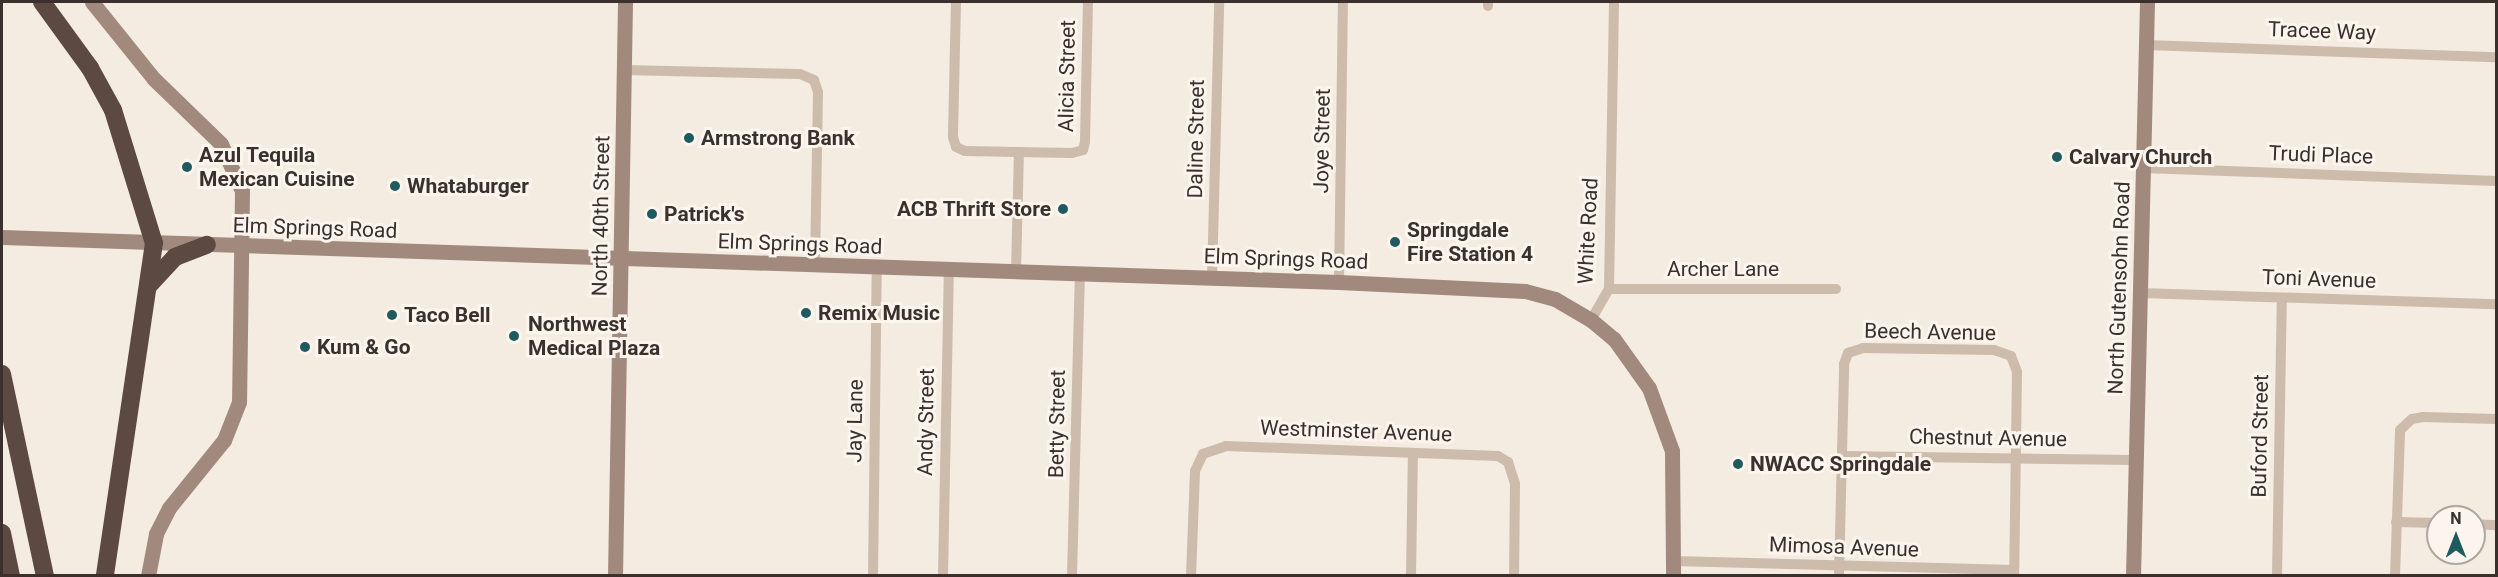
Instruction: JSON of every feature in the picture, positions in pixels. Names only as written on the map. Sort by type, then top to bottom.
[{"type":"highway","points":[[42,2],[90,68],[113,110],[154,243],[105,576]]},
{"type":"highway","points":[[148,286],[175,257],[207,245]]},
{"type":"highway","points":[[2,374],[45,576]]},
{"type":"highway","points":[[2,533],[10,576]]},
{"type":"main road","points":[[92,2],[154,79],[221,144],[242,190],[244,246],[239,402],[224,440],[169,508],[156,534],[148,576]]},
{"type":"main road","name":"North 40th Street","points":[[615,576],[625,2]]},
{"type":"main road","name":"North Gutensohn Road","points":[[2133,576],[2134,459],[2147,2]]},
{"type":"main road","name":"Elm Springs Road","points":[[6,237],[621,260],[1340,282],[1525,291],[1555,299],[1591,320]]},
{"type":"main road","points":[[1591,320],[1634,363],[1667,430],[1672,451],[1673,568]]},
{"type":"street","points":[[956,2],[953,137],[956,147],[965,151],[1019,152],[1016,272]]},
{"type":"street","name":"Alicia Street","points":[[1019,152],[1083,150],[1088,2]]},
{"type":"street","name":"Daline Street","points":[[1212,278],[1219,2]]},
{"type":"street","name":"Joye Street","points":[[1340,282],[1343,2]]},
{"type":"street","name":"White Road","points":[[1591,320],[1609,289],[1614,2]]},
{"type":"street","name":"Tracee Way","points":[[2146,45],[2496,57]]},
{"type":"street","points":[[624,70],[800,74],[814,80],[818,92],[815,266]]},
{"type":"street","name":"Trudi Place","points":[[2143,168],[2496,181]]},
{"type":"street","name":"Jay Lane","points":[[873,576],[877,267]]},
{"type":"street","name":"Andy Street","points":[[943,576],[949,270]]},
{"type":"street","name":"Betty Street","points":[[1072,576],[1080,274]]},
{"type":"street","name":"Archer Lane","points":[[1609,289],[1836,289]]},
{"type":"street","name":"Toni Avenue","points":[[2140,293],[2496,304]]},
{"type":"street","name":"Buford Street","points":[[2277,576],[2282,298]]},
{"type":"street","name":"Beech Avenue","points":[[1842,456],[1844,364],[1848,352],[1863,348],[1994,350],[2011,356],[2017,372],[2016,457]]},
{"type":"street","points":[[2395,576],[2398,437],[2406,423],[2423,417],[2496,419]]},
{"type":"street","name":"Westminster Avenue","points":[[1191,576],[1195,471],[1203,454],[1226,446],[1486,455],[1508,462],[1515,484],[1514,576]]},
{"type":"street","points":[[1411,576],[1413,453]]},
{"type":"street","points":[[1839,571],[1842,456]]},
{"type":"street","name":"Chestnut Avenue","points":[[1842,456],[2134,459]]},
{"type":"street","points":[[2014,573],[2016,457]]},
{"type":"street","points":[[2396,522],[2426,523]]},
{"type":"street","name":"Mimosa Avenue","points":[[1673,568],[2014,573]]},
{"type":"place","name":"Armstrong Bank","points":[[689,138]]},
{"type":"place","name":"Calvary Church","points":[[2057,157]]},
{"type":"place","name":"Azul Tequila Mexican Cuisine","points":[[187,167]]},
{"type":"place","name":"Whataburger","points":[[395,186]]},
{"type":"place","name":"ACB Thrift Store","points":[[1063,209]]},
{"type":"place","name":"Patrick's","points":[[652,214]]},
{"type":"place","name":"Springdale Fire Station 4","points":[[1395,242]]},
{"type":"place","name":"Remix Music","points":[[806,313]]},
{"type":"place","name":"Taco Bell","points":[[392,315]]},
{"type":"place","name":"Northwest Medical Plaza","points":[[514,336]]},
{"type":"place","name":"Kum & Go","points":[[305,347]]},
{"type":"place","name":"NWACC Springdale","points":[[1738,464]]}]
